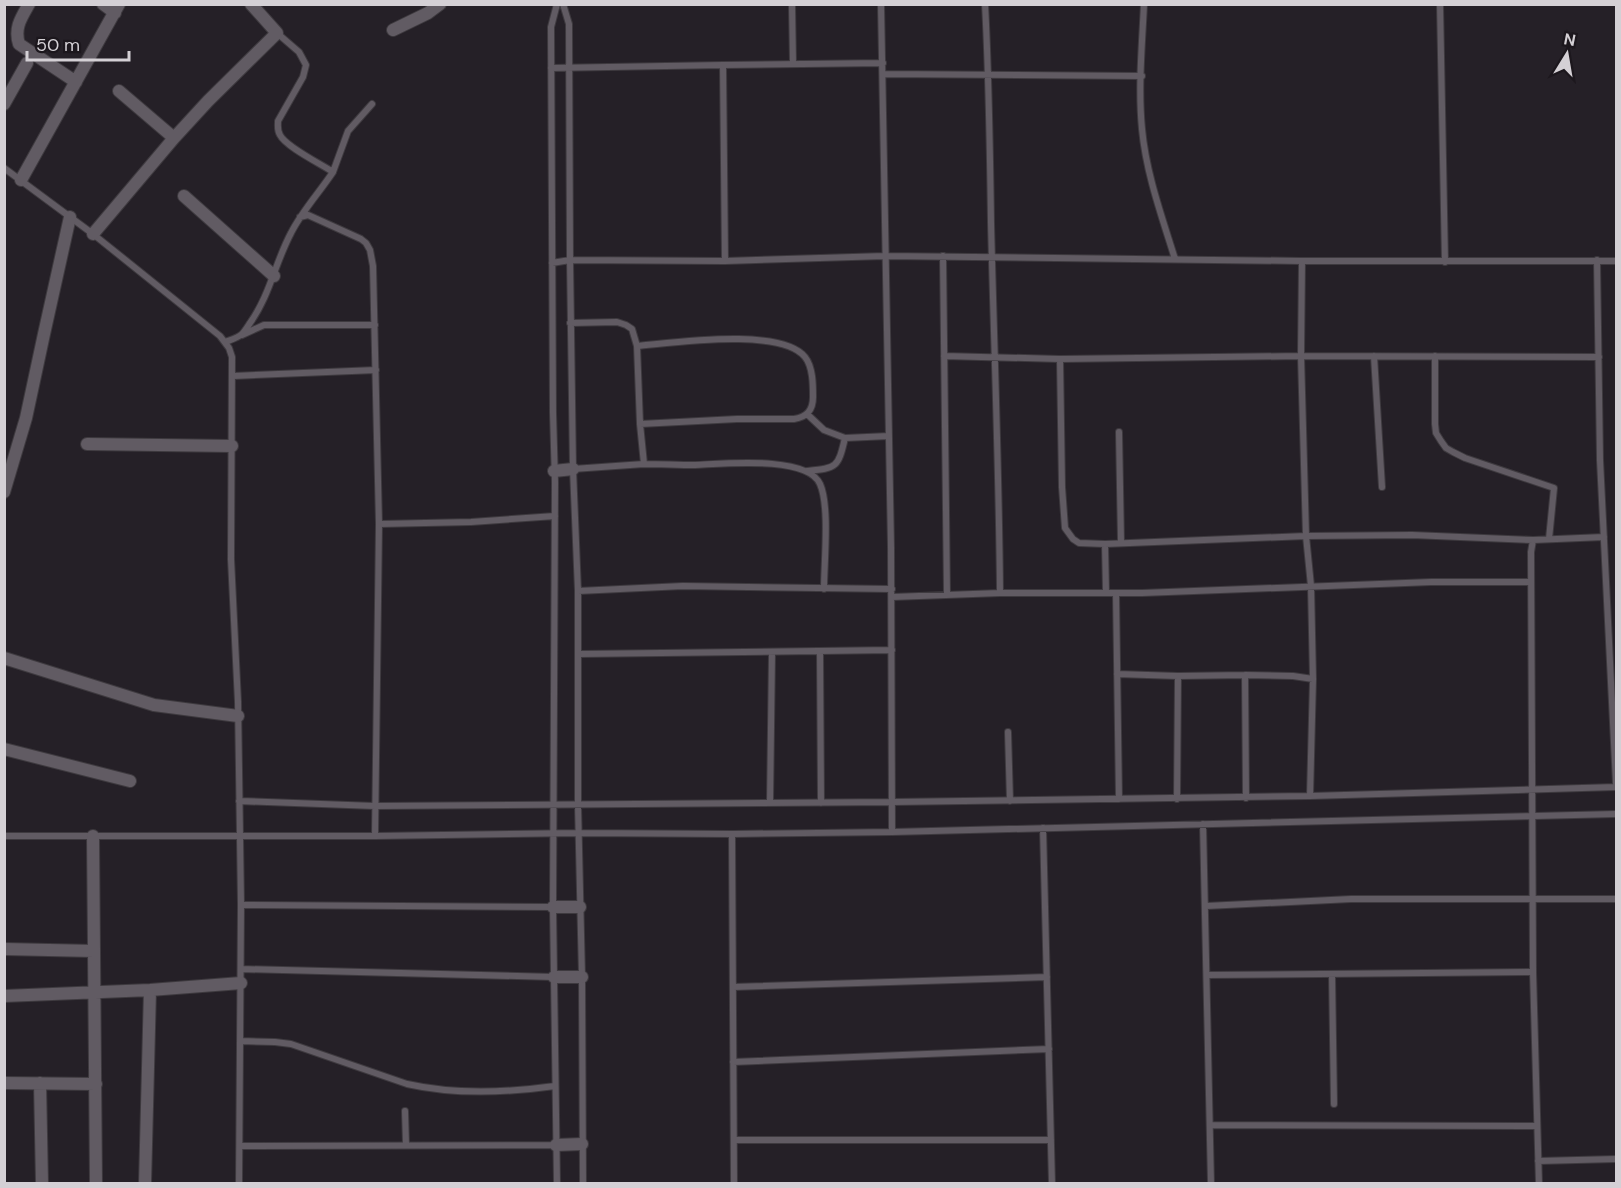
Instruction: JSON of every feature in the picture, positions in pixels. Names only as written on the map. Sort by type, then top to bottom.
[{"type":"street","points":[[29,4],[16,30],[19,44],[76,82]]},
{"type":"street","points":[[21,180],[117,9],[103,4]]},
{"type":"street","points":[[93,234],[174,138],[277,33],[251,4]]},
{"type":"street","points":[[393,30],[428,13],[440,4]]},
{"type":"street","points":[[4,104],[27,63]]},
{"type":"street","points":[[119,92],[174,138]]},
{"type":"street","points":[[183,196],[274,276]]},
{"type":"street","points":[[4,492],[26,418],[70,217]]},
{"type":"street","points":[[87,444],[232,446]]},
{"type":"street","points":[[555,471],[573,470]]},
{"type":"street","points":[[4,658],[154,705],[238,716]]},
{"type":"street","points":[[4,750],[130,781]]},
{"type":"street","points":[[93,836],[96,1184]]},
{"type":"street","points":[[553,907],[580,907]]},
{"type":"street","points":[[4,949],[94,951]]},
{"type":"street","points":[[554,977],[582,976]]},
{"type":"street","points":[[4,996],[150,990],[241,983]]},
{"type":"street","points":[[145,1184],[150,990]]},
{"type":"street","points":[[4,1083],[96,1084]]},
{"type":"street","points":[[40,1083],[42,1184]]},
{"type":"street","points":[[556,1145],[582,1144]]},
{"type":"lane","points":[[556,1184],[553,907],[555,471],[551,27],[557,4]]},
{"type":"lane","points":[[564,4],[569,24],[570,68],[570,322],[579,654],[578,805],[583,1184]]},
{"type":"lane","points":[[792,4],[793,64]]},
{"type":"lane","points":[[881,4],[892,589],[892,832]]},
{"type":"lane","points":[[985,4],[996,357],[1000,592]]},
{"type":"lane","points":[[1144,4],[1142,129],[1154,191],[1175,259]]},
{"type":"lane","points":[[1440,4],[1445,262]]},
{"type":"lane","points":[[277,33],[299,52],[306,65],[303,77],[279,121],[277,127],[279,134],[288,144],[333,172]]},
{"type":"lane","points":[[551,68],[882,63]]},
{"type":"lane","points":[[723,65],[725,261]]},
{"type":"lane","points":[[883,74],[1142,76]]},
{"type":"lane","points":[[242,335],[262,305],[283,249],[300,217],[333,172],[348,131],[372,104]]},
{"type":"lane","points":[[4,168],[93,234],[225,342],[232,357],[231,559],[238,716],[241,904],[239,1184]]},
{"type":"lane","points":[[300,217],[308,215],[354,236],[366,243],[372,256],[379,524],[375,836]]},
{"type":"lane","points":[[552,263],[570,260],[725,261],[885,256],[1445,262],[1617,261]]},
{"type":"lane","points":[[943,256],[947,595]]},
{"type":"lane","points":[[239,801],[375,806],[1119,800],[1246,798],[1617,785],[1600,460],[1598,260]]},
{"type":"lane","points":[[1302,261],[1301,356],[1313,679],[1311,796]]},
{"type":"lane","points":[[570,322],[605,321],[626,325],[632,329],[637,346],[644,464]]},
{"type":"lane","points":[[225,342],[264,325],[375,325]]},
{"type":"lane","points":[[637,346],[742,339],[791,347],[806,358],[810,368],[813,400],[807,414],[794,419],[737,419],[640,424]]},
{"type":"lane","points":[[944,356],[1060,359],[1301,356],[1599,357]]},
{"type":"lane","points":[[1374,356],[1382,486]]},
{"type":"lane","points":[[1435,356],[1436,424],[1441,441],[1446,448],[1465,458],[1554,488],[1549,539]]},
{"type":"lane","points":[[1060,359],[1065,528],[1072,539],[1079,543],[1105,544],[1306,536],[1412,536],[1533,540],[1604,537]]},
{"type":"lane","points":[[233,376],[376,370]]},
{"type":"lane","points":[[807,414],[824,430],[846,438],[889,436]]},
{"type":"lane","points":[[1119,432],[1121,542]]},
{"type":"lane","points":[[806,471],[830,469],[840,459],[846,438]]},
{"type":"lane","points":[[573,470],[644,464],[693,465],[735,462],[773,464],[806,471],[817,478],[824,495],[824,589]]},
{"type":"lane","points":[[379,524],[471,522],[555,516]]},
{"type":"lane","points":[[1533,540],[1530,552],[1531,899],[1539,1184]]},
{"type":"lane","points":[[1105,544],[1106,593]]},
{"type":"lane","points":[[892,597],[1000,592],[1116,593],[1431,582],[1531,582]]},
{"type":"lane","points":[[578,591],[683,586],[892,589]]},
{"type":"lane","points":[[1116,593],[1119,800]]},
{"type":"lane","points":[[579,654],[892,650]]},
{"type":"lane","points":[[820,652],[821,803]]},
{"type":"lane","points":[[770,803],[772,653]]},
{"type":"lane","points":[[1117,674],[1293,676],[1313,679]]},
{"type":"lane","points":[[1245,675],[1246,798]]},
{"type":"lane","points":[[1178,676],[1178,799]]},
{"type":"lane","points":[[1008,732],[1010,801]]},
{"type":"lane","points":[[4,836],[892,832],[1617,814]]},
{"type":"lane","points":[[1203,824],[1210,1184]]},
{"type":"lane","points":[[1043,828],[1052,1184]]},
{"type":"lane","points":[[732,834],[734,1184]]},
{"type":"lane","points":[[1206,906],[1351,899],[1617,899]]},
{"type":"lane","points":[[241,904],[553,907]]},
{"type":"lane","points":[[241,969],[554,977]]},
{"type":"lane","points":[[1207,975],[1533,972]]},
{"type":"lane","points":[[1332,974],[1334,1104]]},
{"type":"lane","points":[[733,987],[1047,977]]},
{"type":"lane","points":[[241,1041],[291,1044],[406,1084],[451,1092],[512,1091],[555,1086]]},
{"type":"lane","points":[[733,1062],[1049,1049]]},
{"type":"lane","points":[[405,1111],[406,1145]]},
{"type":"lane","points":[[1210,1125],[1537,1126]]},
{"type":"lane","points":[[734,1140],[1051,1140]]},
{"type":"lane","points":[[240,1146],[556,1145]]},
{"type":"lane","points":[[1538,1161],[1617,1160]]}]
